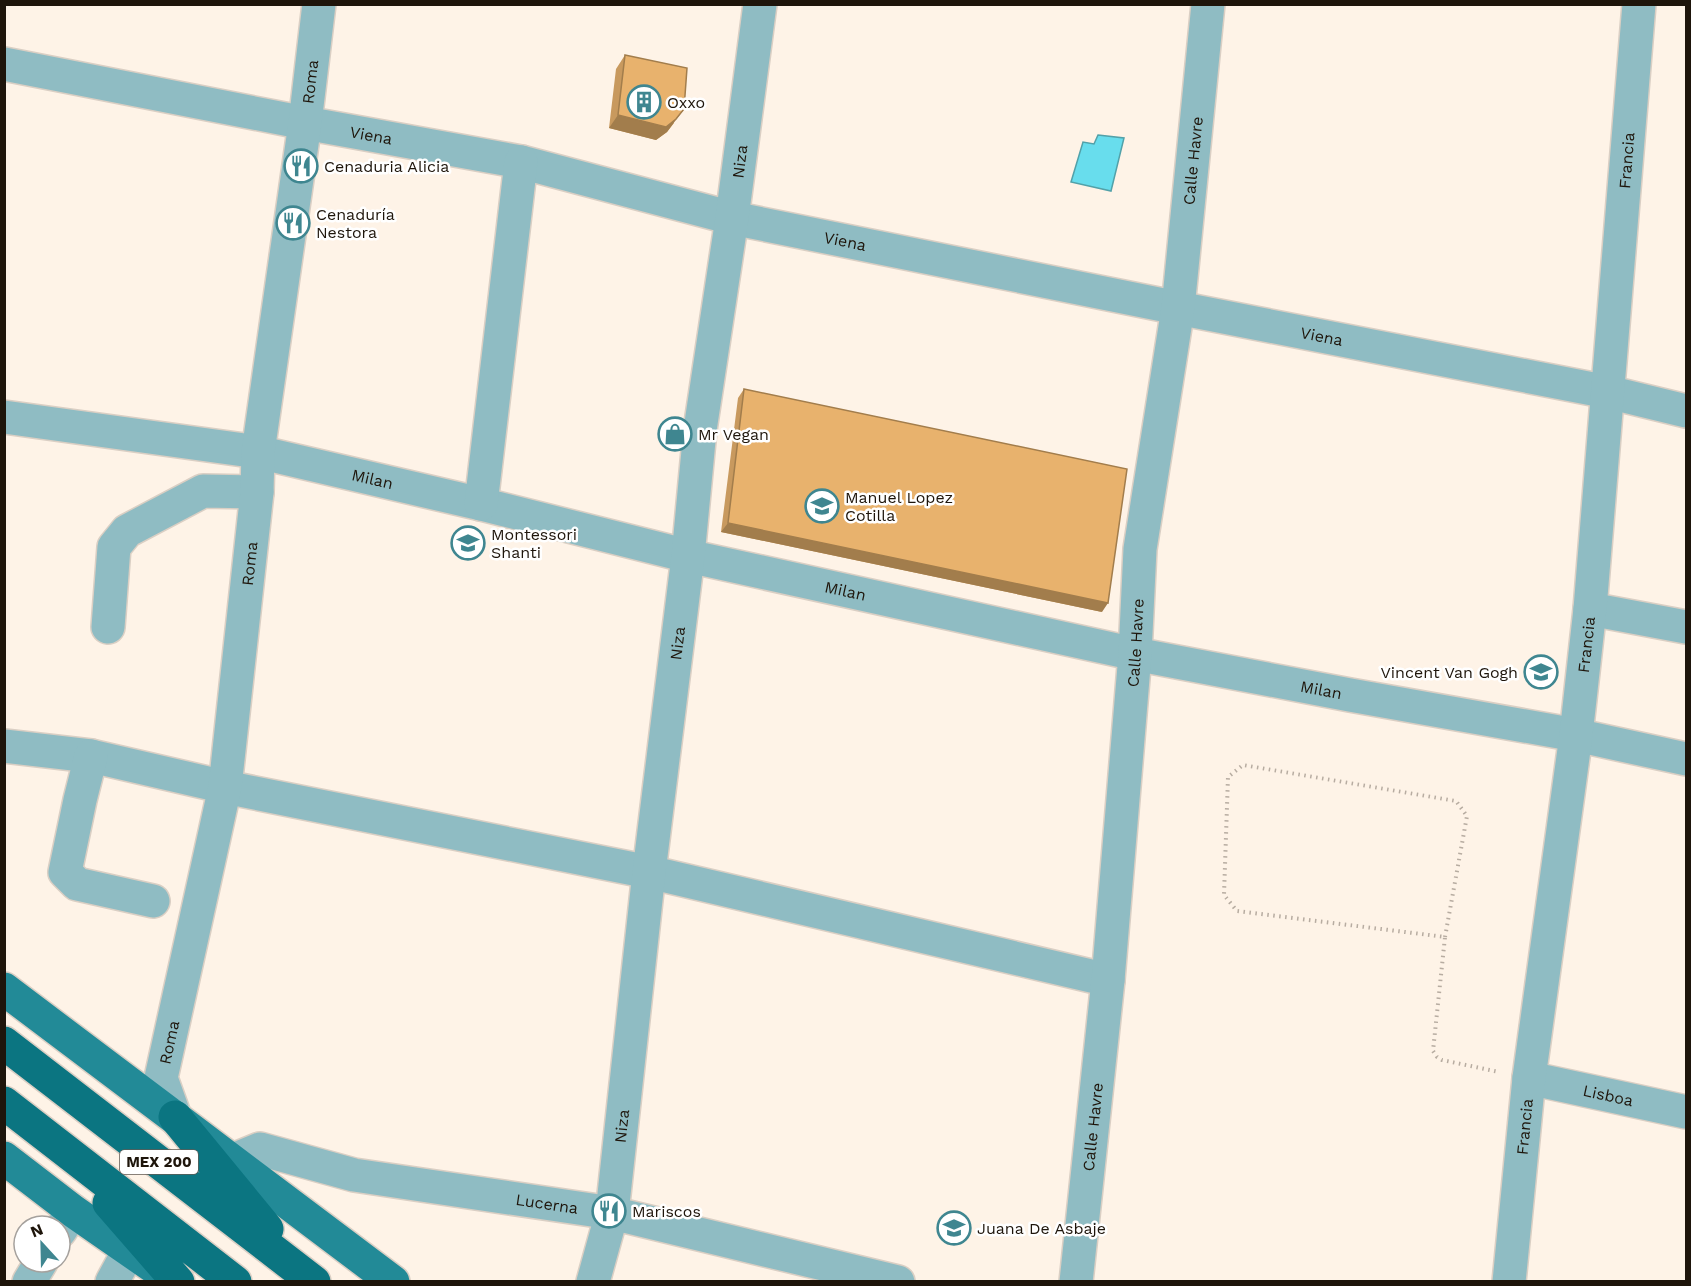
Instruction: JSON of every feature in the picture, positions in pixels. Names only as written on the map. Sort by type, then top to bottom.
[{"type":"highway","name":"MEX 200","points":[[4,1043],[309,1278]]},
{"type":"highway","name":"MEX 200","points":[[4,1103],[235,1281]]},
{"type":"highway","points":[[175,1117],[309,1278]]},
{"type":"highway","points":[[56,1143],[176,1281]]},
{"type":"main road","points":[[4,989],[393,1281]]},
{"type":"main road","points":[[4,1158],[59,1214]]},
{"type":"main road","points":[[72,1224],[130,1250],[176,1281]]},
{"type":"street","name":"Roma","points":[[175,1117],[161,1078],[225,787],[257,492],[258,452],[305,123],[319,4]]},
{"type":"street","name":"Niza","points":[[593,1281],[612,1213],[649,872],[688,556],[700,430],[732,218],[760,4]]},
{"type":"street","name":"Calle Havre","points":[[1076,1281],[1108,980],[1135,654],[1140,549],[1178,308],[1208,4]]},
{"type":"street","name":"Francia","points":[[1509,1281],[1529,1078],[1576,735],[1590,609],[1639,4]]},
{"type":"street","name":"Viena","points":[[4,64],[305,123],[521,162],[732,218],[1608,392],[1686,411]]},
{"type":"street","points":[[481,504],[521,162]]},
{"type":"street","name":"Milan","points":[[4,417],[258,452],[481,504],[688,556],[1135,654],[1576,735],[1686,759]]},
{"type":"street","points":[[108,627],[114,546],[127,531],[203,491],[257,492]]},
{"type":"street","points":[[1590,609],[1686,627]]},
{"type":"street","points":[[4,746],[91,756],[225,787],[649,872],[1108,980]]},
{"type":"street","points":[[91,756],[65,872],[77,884],[153,901]]},
{"type":"street","name":"Lisboa","points":[[1529,1078],[1686,1112]]},
{"type":"street","name":"Lucerna","points":[[231,1161],[260,1149],[354,1175],[612,1213],[898,1281]]},
{"type":"street","points":[[112,1281],[130,1250]]},
{"type":"path","points":[[1445,937],[1237,911],[1224,895],[1228,777],[1243,765],[1456,801],[1467,816],[1445,937],[1433,1051],[1442,1060],[1529,1078]]},
{"type":"water","points":[[1098,135],[1124,138],[1111,191],[1071,182],[1083,142],[1094,144]]},
{"type":"building","name":"Oxxo","points":[[625,55],[687,68],[684,109],[666,127],[618,115]]},
{"type":"building","points":[[744,389],[1127,469],[1108,603],[728,523]]},
{"type":"place","name":"Oxxo","points":[[644,102]]},
{"type":"place","name":"Cenaduria Alicia","points":[[301,166]]},
{"type":"place","name":"Cenaduría Nestora","points":[[293,223]]},
{"type":"place","name":"Mr Vegan","points":[[675,434]]},
{"type":"place","name":"Manuel Lopez Cotilla","points":[[822,506]]},
{"type":"place","name":"Montessori Shanti","points":[[468,543]]},
{"type":"place","name":"Vincent Van Gogh","points":[[1541,672]]},
{"type":"place","name":"Mariscos","points":[[609,1211]]},
{"type":"place","name":"Juana De Asbaje","points":[[954,1228]]}]
